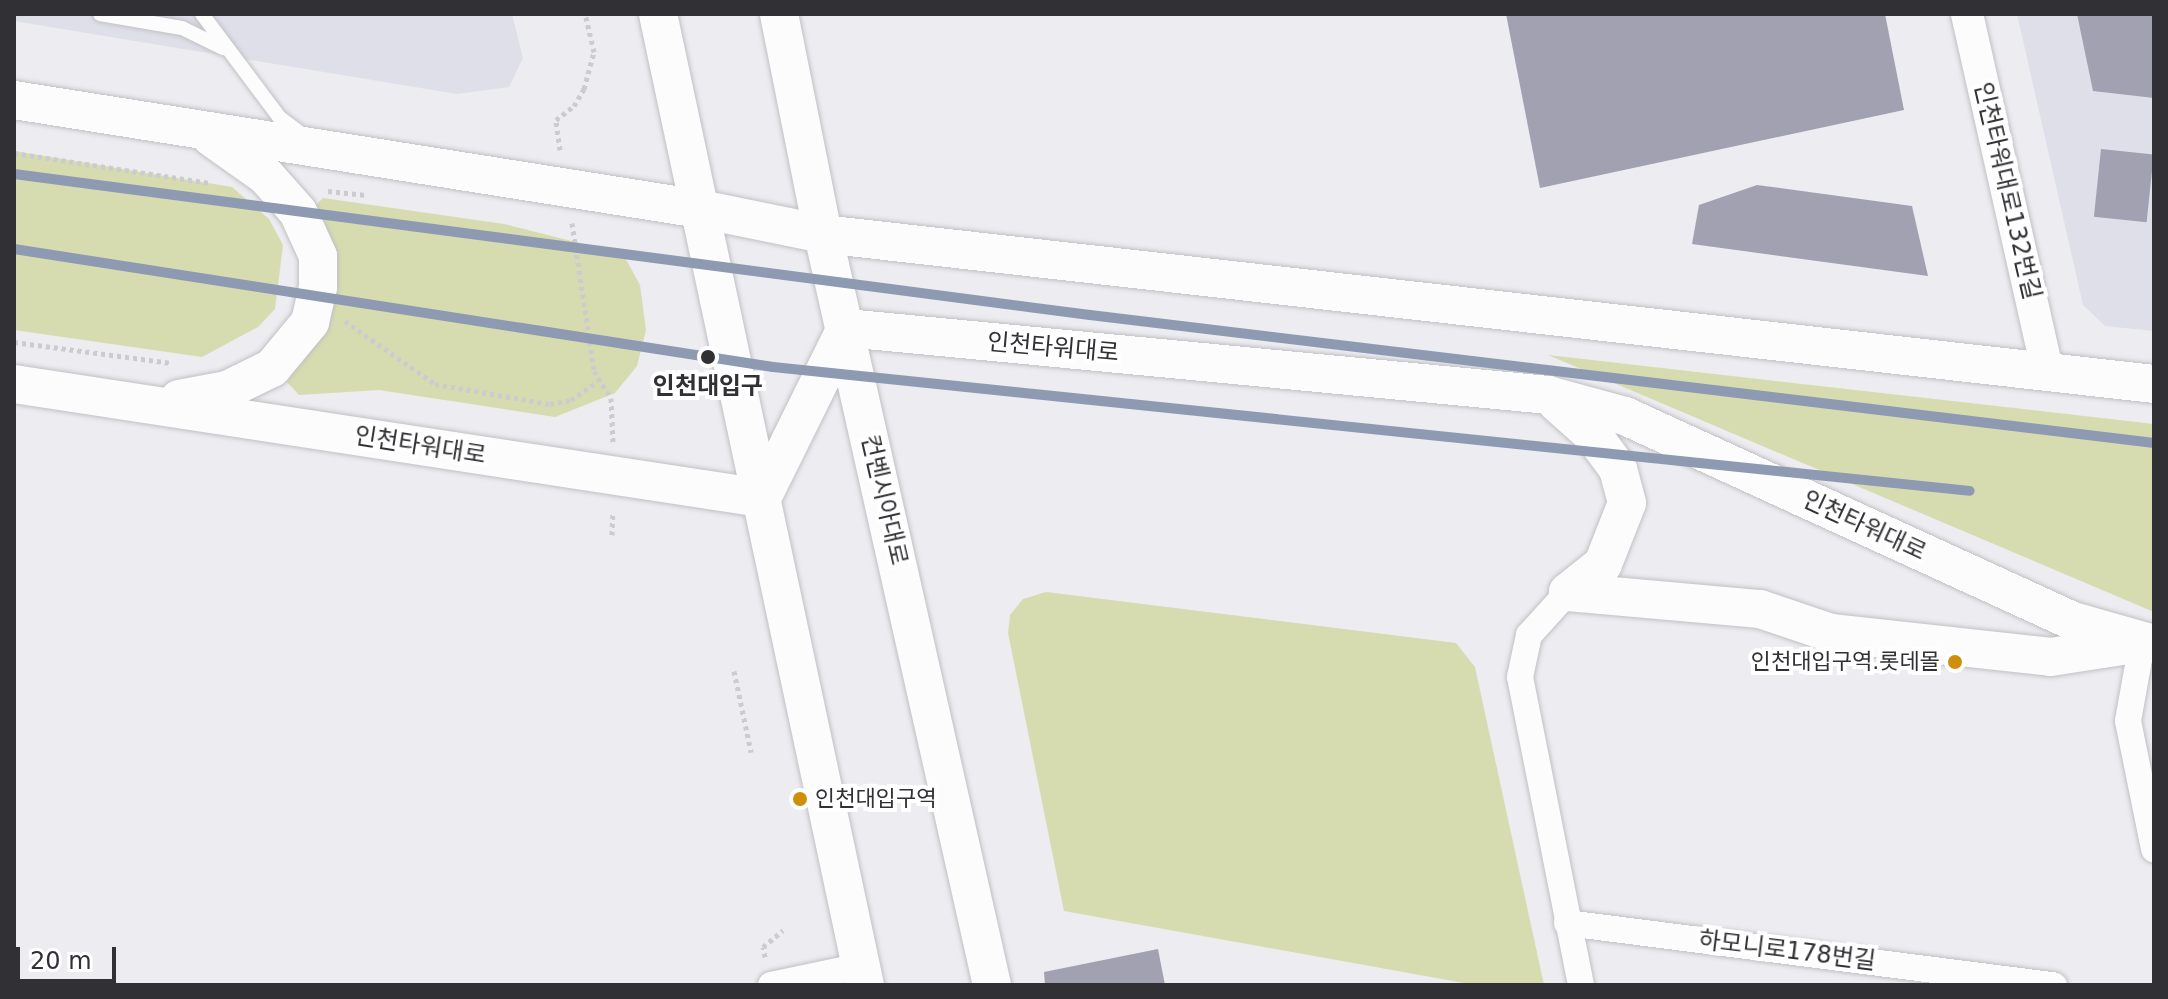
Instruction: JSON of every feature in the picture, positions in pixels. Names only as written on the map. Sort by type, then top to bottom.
[{"type":"main road","points":[[658,14],[863,975]]},
{"type":"main road","name":"컨벤시아대로","points":[[779,14],[823,234],[992,985]]},
{"type":"main road","points":[[14,100],[700,209],[823,234],[2047,368],[2154,384]]},
{"type":"main road","points":[[128,401],[208,394],[250,382],[289,352],[314,310],[318,256],[298,212],[251,163],[189,127]]},
{"type":"main road","points":[[762,498],[846,328]]},
{"type":"main road","name":"인천타워대로","points":[[846,328],[1548,395],[1625,416],[2073,621],[2148,643]]},
{"type":"main road","name":"인천타워대로","points":[[14,384],[762,498]]},
{"type":"main road","points":[[1548,395],[1593,435],[1618,469],[1627,503],[1616,541],[1603,564],[1568,592]]},
{"type":"main road","points":[[1616,541],[1618,569],[1629,586],[1653,600]]},
{"type":"main road","points":[[1568,592],[1760,609],[1831,633],[2051,657],[2148,643]]},
{"type":"street","name":"인천타워대로132번길","points":[[1967,14],[2047,368]]},
{"type":"street","points":[[1568,592],[1529,635],[1520,677],[1581,985]]},
{"type":"street","points":[[2148,643],[2128,721],[2154,849]]},
{"type":"street","name":"하모니로178번길","points":[[1567,923],[2054,985]]},
{"type":"street","points":[[771,985],[863,975]]},
{"type":"lane","points":[[100,14],[198,33],[220,45],[243,68]]},
{"type":"lane","points":[[202,14],[279,117],[328,149]]},
{"type":"path","points":[[585,14],[594,52],[584,89],[574,106],[556,120],[597,382],[611,398],[614,476],[612,535]]},
{"type":"path","points":[[336,314],[435,384],[550,404],[571,400],[597,382]]},
{"type":"path","points":[[14,342],[185,365]]},
{"type":"path","points":[[734,671],[751,752]]},
{"type":"path","points":[[763,947],[783,930]]},
{"type":"shaded area","points":[[14,14],[512,14],[523,58],[509,87],[457,94],[14,21]]},
{"type":"shaded area","points":[[2017,14],[2154,14],[2154,331],[2105,326],[2083,305]]},
{"type":"green space","points":[[14,151],[232,187],[269,219],[283,245],[275,309],[258,327],[202,357],[14,330]]},
{"type":"green space","points":[[323,198],[504,224],[623,254],[640,285],[646,330],[637,366],[615,393],[555,417],[379,390],[299,395],[287,382],[330,317],[311,210]]},
{"type":"green space","points":[[1548,355],[2154,424],[2154,612]]},
{"type":"green space","points":[[1046,592],[1456,643],[1475,667],[1544,985],[1475,985],[1064,911],[1008,633],[1010,615],[1023,599]]},
{"type":"building","points":[[1506,14],[1885,14],[1904,110],[1540,188]]},
{"type":"building","points":[[2077,14],[2154,14],[2154,98],[2093,91]]},
{"type":"building","points":[[2101,149],[2154,155],[2147,222],[2094,217]]},
{"type":"building","points":[[1757,185],[1912,206],[1928,276],[1692,244],[1699,205]]},
{"type":"building","points":[[1158,949],[1165,985],[1045,985],[1044,972]]},
{"type":"transit line","points":[[14,174],[1090,315],[2154,443]]},
{"type":"transit line","points":[[14,249],[773,367],[1970,491]]},
{"type":"place","name":"인천대입구","points":[[708,357]]},
{"type":"place","name":"인천대입구역.롯데몰","points":[[1955,662]]},
{"type":"place","name":"인천대입구역","points":[[800,799]]}]
